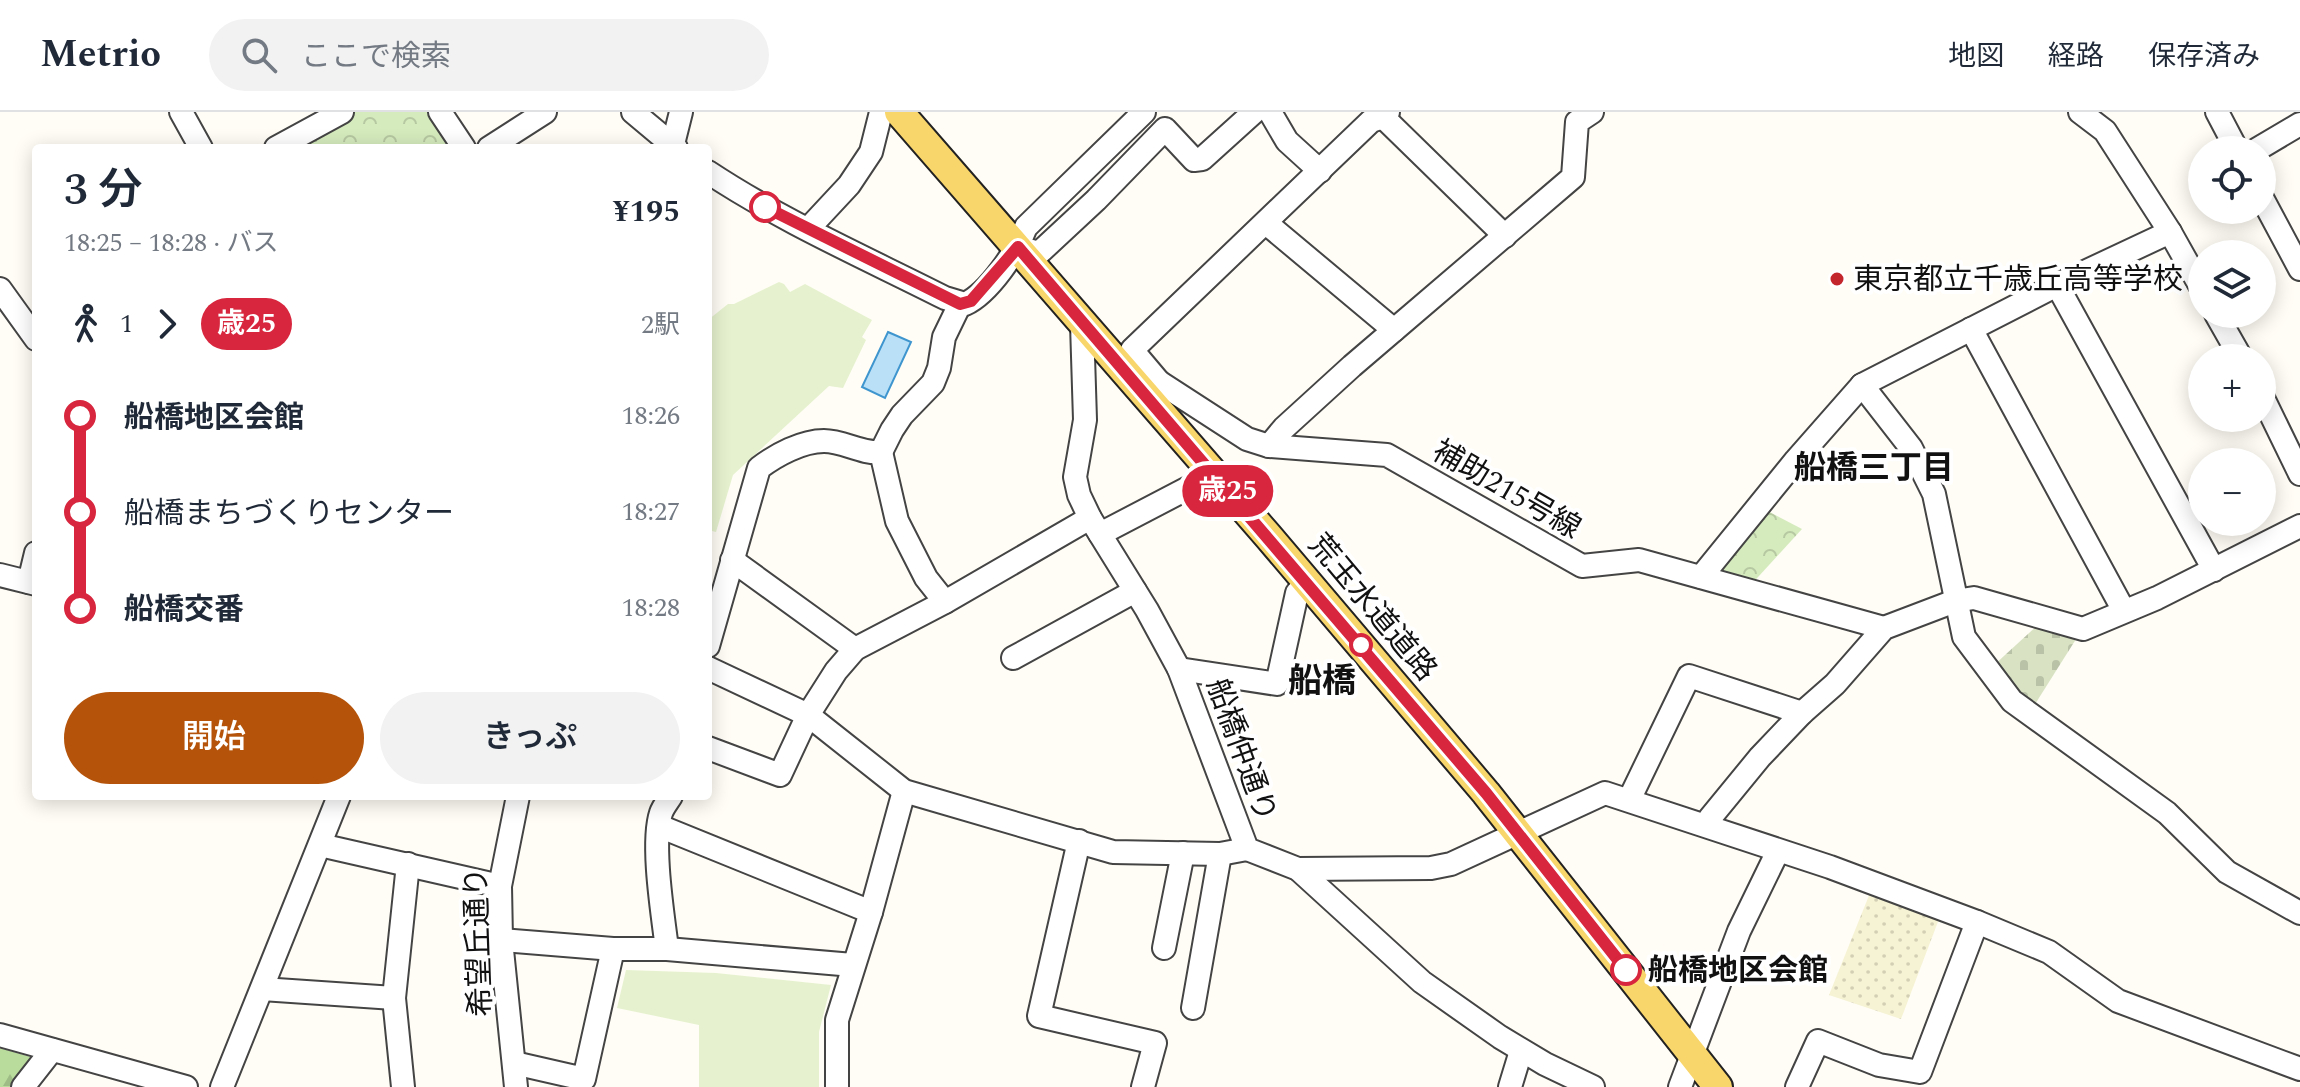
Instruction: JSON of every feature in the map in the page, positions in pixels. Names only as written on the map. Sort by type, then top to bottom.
[{"type":"main road","name":"荒玉水道道路","points":[[899,112],[1082,324],[1124,357],[1152,389],[1213,475],[1486,793],[1718,1087]]},
{"type":"street","points":[[181,112],[199,144]]},
{"type":"street","points":[[440,112],[461,144]]},
{"type":"street","points":[[495,144],[545,112]]},
{"type":"street","points":[[633,112],[670,144]]},
{"type":"street","points":[[675,144],[681,112]]},
{"type":"street","points":[[808,229],[849,185],[871,152],[881,112]]},
{"type":"street","points":[[712,175],[744,196],[960,304],[971,301],[1018,247],[1026,227],[1144,112]]},
{"type":"street","points":[[1018,247],[1039,253],[1165,129],[1194,160],[1202,159],[1254,112]]},
{"type":"street","points":[[1270,112],[1287,141],[1320,171]]},
{"type":"street","points":[[1269,446],[1284,428],[1394,330],[1573,177],[1577,122],[1592,112]]},
{"type":"street","points":[[2080,112],[2105,131],[2188,264]]},
{"type":"street","points":[[2217,112],[2230,136]]},
{"type":"street","points":[[283,144],[341,113]]},
{"type":"street","points":[[1124,357],[1371,121],[1386,115],[1505,236]]},
{"type":"street","points":[[2276,138],[2300,124]]},
{"type":"street","points":[[1266,223],[1394,330]]},
{"type":"street","points":[[2276,224],[2300,269]]},
{"type":"street","points":[[1701,577],[1862,385],[2057,285],[2170,232]]},
{"type":"street","points":[[2057,285],[2214,570]]},
{"type":"street","points":[[0,289],[32,333]]},
{"type":"street","points":[[945,602],[926,578],[897,521],[881,452],[902,415],[933,383],[944,337],[960,304]]},
{"type":"street","name":"船橋仲通り","points":[[1082,324],[1085,420],[1075,477],[1095,526],[1179,669],[1247,849],[1298,869],[1401,965],[1521,1051],[1593,1087]]},
{"type":"street","points":[[1971,329],[2124,611]]},
{"type":"street","points":[[1862,385],[1911,448],[1934,494],[1964,637],[2012,701],[2167,813],[2227,872],[2300,913]]},
{"type":"street","name":"補助215号線","points":[[1152,389],[1247,439],[1269,446],[1387,455],[1582,566],[1639,560],[1884,628]]},
{"type":"street","points":[[2276,425],[2300,474]]},
{"type":"street","points":[[712,632],[759,468],[800,446],[825,441],[863,451],[881,452]]},
{"type":"street","points":[[712,750],[780,775],[808,715],[836,671],[855,649],[1095,526],[1213,475]]},
{"type":"street","points":[[1708,826],[1710,818],[1760,757],[1835,684],[1884,628],[1955,601],[1974,598],[2083,629],[2214,570],[2300,526]]},
{"type":"street","points":[[732,560],[855,649]]},
{"type":"street","points":[[0,575],[32,583]]},
{"type":"street","points":[[1179,669],[1277,684],[1297,593],[1307,582]]},
{"type":"street","points":[[1013,658],[1135,591]]},
{"type":"street","points":[[712,670],[808,715],[904,791],[1113,852],[1220,854],[1247,849]]},
{"type":"street","points":[[1629,800],[1689,676],[1802,713]]},
{"type":"street","points":[[837,1087],[837,1020],[904,791]]},
{"type":"street","points":[[1298,869],[1431,868],[1451,864],[1605,793],[1885,886],[1977,922],[2049,952],[2118,1001],[2300,1069]]},
{"type":"street","points":[[222,1087],[337,800]]},
{"type":"street","name":"希望丘通り","points":[[516,1087],[501,940],[500,886],[517,800]]},
{"type":"street","points":[[667,949],[661,896],[659,826],[669,800]]},
{"type":"street","points":[[659,826],[871,912]]},
{"type":"street","points":[[1079,841],[1039,1016],[1155,1043],[1143,1087]]},
{"type":"street","points":[[320,845],[500,886]]},
{"type":"street","points":[[1680,1087],[1739,931],[1778,851]]},
{"type":"street","points":[[1164,948],[1183,853]]},
{"type":"street","points":[[1193,1008],[1220,854]]},
{"type":"street","points":[[403,1087],[394,998],[408,864]]},
{"type":"street","points":[[1797,1087],[1818,1041],[1879,1065],[1920,1072],[1977,922]]},
{"type":"street","points":[[501,940],[613,949],[667,949],[853,965]]},
{"type":"street","points":[[514,1063],[584,1079],[613,949]]},
{"type":"street","points":[[262,989],[394,998]]},
{"type":"street","points":[[0,1035],[186,1087]]},
{"type":"street","points":[[23,1087],[52,1050]]},
{"type":"street","points":[[1510,1087],[1521,1051]]},
{"type":"shaded area","points":[[1872,888],[1939,919],[1901,1019],[1829,995]]},
{"type":"green space","points":[[355,112],[428,112],[451,144],[307,144],[344,123]]},
{"type":"green space","points":[[779,282],[790,292],[805,284],[872,320],[862,337],[866,340],[843,388],[829,386],[733,475],[716,532],[712,531],[712,317],[728,304]]},
{"type":"green space","points":[[1760,507],[1802,529],[1748,588],[1704,576]]},
{"type":"green space","points":[[2039,624],[2078,636],[2032,709],[1993,666]]},
{"type":"green space","points":[[626,970],[716,973],[831,985],[819,1032],[819,1087],[699,1087],[699,1025],[617,1008]]},
{"type":"green space","points":[[0,1048],[34,1058],[12,1087],[0,1087]]},
{"type":"water","points":[[888,332],[911,342],[885,398],[862,387]]},
{"type":"bus line","name":"歳25","points":[[765,207],[960,304],[971,301],[1018,247],[1486,793],[1626,970]]},
{"type":"place","name":"東京都立千歳丘高等学校","points":[[1837,279]]},
{"type":"place","name":"船橋地区会館","points":[[1626,970]]},
{"type":"district","name":"船橋三丁目","points":[[1874,467]]},
{"type":"district","name":"船橋","points":[[1322,680]]}]
